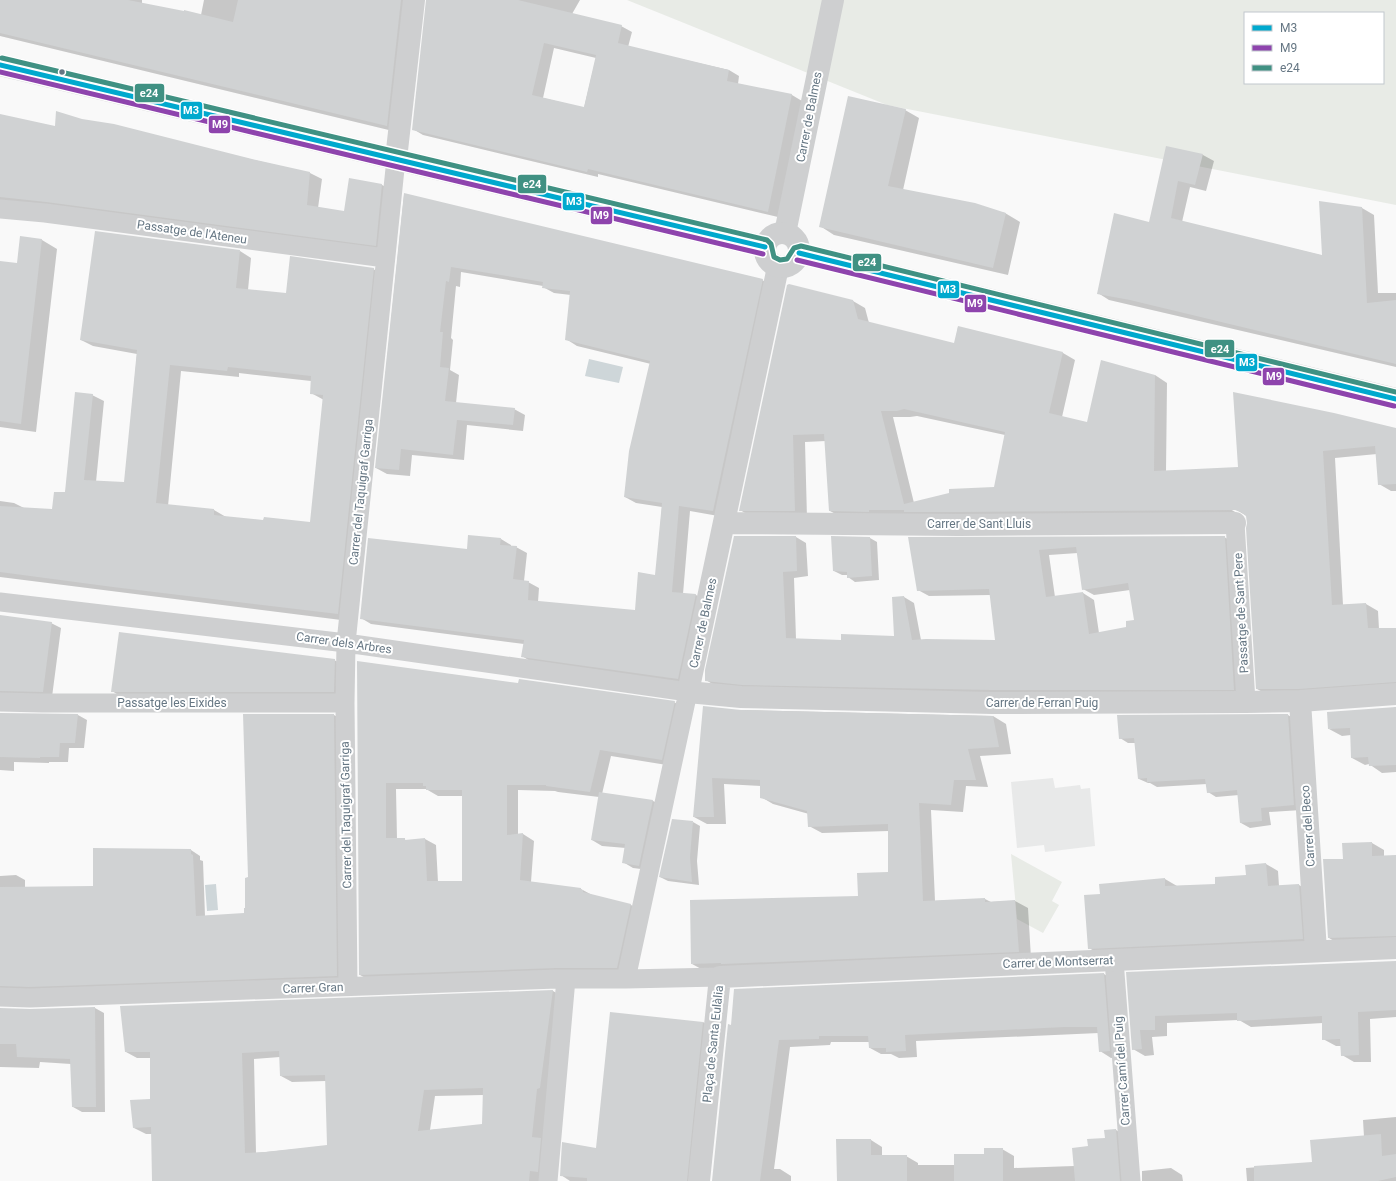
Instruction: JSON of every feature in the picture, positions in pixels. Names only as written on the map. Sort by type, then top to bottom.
[{"type":"street","name":"Carrer del Taquigraf Garriga","points":[[348,986],[345,703],[346,643],[385,258],[414,0]]},
{"type":"street","name":"Carrer de Balmes","points":[[785,233],[833,0]]},
{"type":"street","points":[[0,65],[765,247]]},
{"type":"street","name":"Passatge de l'Ateneu","points":[[0,209],[45,213],[385,258]]},
{"type":"street","points":[[780,233],[785,233],[794,238],[799,247],[799,253],[794,263],[784,268],[778,267],[769,262],[764,252],[770,238],[780,233]]},
{"type":"street","points":[[799,253],[1396,399]]},
{"type":"street","name":"Carrer de Balmes","points":[[626,979],[778,267]]},
{"type":"street","name":"Carrer de Sant Lluis","points":[[724,523],[959,525],[1235,523]]},
{"type":"street","name":"Passatge de Sant Pere","points":[[1235,523],[1246,702]]},
{"type":"street","name":"Carrer dels Arbres","points":[[0,602],[346,643],[688,692]]},
{"type":"street","name":"Carrer de Ferran Puig","points":[[688,692],[741,697],[992,704],[1300,701],[1396,694]]},
{"type":"street","name":"Carrer del Beco","points":[[1300,701],[1316,952]]},
{"type":"street","name":"Passatge les Eixides","points":[[0,702],[345,703]]},
{"type":"street","name":"Carrer de Montserrat","points":[[720,977],[1396,948]]},
{"type":"street","name":"Carrer Camí del Puig","points":[[1114,960],[1131,1181]]},
{"type":"street","name":"Plaça de Santa Eulàlia","points":[[626,979],[720,977],[699,1181]]},
{"type":"street","name":"Carrer Gran","points":[[0,997],[30,998],[348,986],[626,979]]},
{"type":"street","points":[[548,1181],[566,980]]},
{"type":"shaded area","points":[[627,0],[1396,0],[1396,205],[887,105]]},
{"type":"shaded area","points":[[589,359],[623,367],[619,383],[585,376]]},
{"type":"shaded area","points":[[1053,778],[1055,788],[1080,785],[1081,789],[1090,788],[1095,846],[1045,852],[1044,845],[1017,848],[1011,782]]},
{"type":"shaded area","points":[[1011,854],[1062,882],[1052,901],[1059,905],[1043,933],[1017,919]]},
{"type":"shaded area","points":[[216,884],[218,910],[207,911],[205,885]]},
{"type":"building","points":[[0,0],[128,0],[184,10],[233,22],[238,0],[401,0],[387,126],[0,33]]},
{"type":"building","points":[[426,0],[518,0],[622,25],[618,43],[729,70],[727,81],[792,94],[768,212],[588,169],[587,172],[412,130]],"holes":[[[544,43],[596,55],[584,107],[532,95]]]},
{"type":"building","points":[[848,96],[906,109],[888,186],[975,203],[1006,213],[993,268],[819,227]]},
{"type":"building","points":[[56,111],[82,119],[114,124],[310,172],[307,205],[344,211],[349,178],[382,184],[376,246],[0,197],[0,114],[55,126]]},
{"type":"building","points":[[1166,146],[1203,154],[1195,185],[1178,181],[1171,218],[1322,255],[1319,201],[1362,207],[1367,303],[1396,300],[1396,364],[1130,300],[1097,294],[1114,213],[1149,222]]},
{"type":"building","points":[[404,193],[763,279],[713,511],[679,506],[672,592],[696,594],[678,679],[521,657],[524,640],[360,619],[368,538],[467,549],[468,535],[501,538],[500,545],[517,546],[513,579],[529,581],[528,600],[635,610],[638,572],[655,575],[662,503],[624,497],[629,451],[650,361],[565,340],[570,291],[542,288],[543,282],[451,267],[449,282],[446,281],[440,332],[443,332],[440,367],[449,368],[445,401],[515,408],[513,425],[457,420],[453,455],[401,449],[399,470],[375,468]]},
{"type":"building","points":[[95,231],[240,250],[236,288],[286,293],[290,256],[374,268],[338,614],[0,572],[0,506],[52,509],[54,492],[65,492],[75,392],[93,394],[84,480],[124,482],[137,350],[80,340]],"holes":[[[170,365],[227,371],[228,367],[311,376],[310,394],[323,395],[310,522],[264,517],[263,520],[214,515],[214,509],[156,503]]]},
{"type":"building","points":[[20,236],[42,239],[21,424],[0,421],[0,261],[17,263]]},
{"type":"building","points":[[789,284],[853,300],[858,319],[954,343],[958,326],[1063,352],[1049,413],[1087,422],[1101,360],[1155,375],[1154,471],[1238,467],[1233,392],[1334,413],[1396,428],[1396,484],[1378,485],[1375,446],[1323,451],[1332,605],[1366,603],[1368,628],[1396,628],[1396,682],[1299,689],[1256,689],[1246,528],[1247,523],[1246,516],[1235,510],[959,512],[904,512],[904,510],[869,510],[869,512],[829,511],[824,434],[793,435],[795,511],[739,511],[787,285]],"holes":[[[904,409],[1005,432],[994,487],[949,489],[949,493],[904,504],[881,411],[897,411]]]},
{"type":"building","points":[[734,536],[796,536],[797,571],[783,572],[786,638],[841,640],[841,634],[894,636],[892,597],[904,596],[912,640],[995,640],[989,589],[917,591],[908,537],[1225,536],[1234,690],[992,690],[742,685],[705,681],[705,670]],"holes":[[[1076,547],[1082,590],[1128,583],[1134,620],[1126,621],[1126,627],[1089,634],[1083,592],[1046,597],[1039,550]]]},
{"type":"building","points":[[831,536],[870,537],[872,576],[847,578],[847,572],[833,571]]},
{"type":"building","points":[[0,615],[52,622],[43,692],[0,691]]},
{"type":"building","points":[[119,632],[335,659],[334,692],[111,692]]},
{"type":"building","points":[[357,661],[518,683],[519,679],[675,701],[662,760],[600,750],[590,792],[546,785],[507,785],[507,835],[523,833],[520,880],[581,888],[583,892],[631,904],[617,968],[557,968],[359,975]],"holes":[[[386,783],[423,783],[423,786],[426,786],[426,790],[462,790],[462,881],[427,881],[425,838],[405,840],[405,838],[386,838]]]},
{"type":"building","points":[[703,706],[741,710],[993,716],[999,747],[968,749],[976,780],[954,780],[951,805],[919,803],[923,901],[985,898],[985,902],[1015,900],[1019,952],[691,964],[690,900],[858,896],[857,873],[888,872],[888,824],[808,827],[807,811],[760,798],[760,780],[712,778],[714,817],[693,817]]},
{"type":"building","points":[[1396,707],[1396,765],[1369,766],[1368,757],[1351,758],[1350,728],[1328,729],[1327,712]]},
{"type":"building","points":[[0,713],[78,714],[75,743],[60,743],[59,757],[0,757]]},
{"type":"building","points":[[243,714],[334,714],[337,976],[30,987],[0,986],[0,887],[93,886],[93,848],[191,849],[191,854],[193,855],[196,916],[244,913],[245,878],[248,877]]},
{"type":"building","points":[[1288,714],[1294,805],[1261,808],[1262,821],[1240,823],[1237,790],[1207,793],[1205,779],[1147,782],[1147,778],[1138,779],[1134,738],[1119,739],[1117,715]]},
{"type":"building","points":[[599,792],[653,800],[639,866],[622,863],[625,844],[591,840]]},
{"type":"building","points":[[672,819],[693,821],[690,857],[692,882],[659,877]]},
{"type":"building","points":[[1372,842],[1372,856],[1396,855],[1396,936],[1328,938],[1323,859],[1343,859],[1342,843]]},
{"type":"building","points":[[1266,863],[1268,886],[1299,884],[1303,939],[1088,949],[1084,895],[1100,894],[1099,884],[1165,878],[1165,886],[1215,884],[1215,877],[1246,875],[1245,865]]},
{"type":"building","points":[[1396,961],[1396,1010],[1358,1012],[1359,1055],[1341,1056],[1340,1039],[1322,1040],[1322,1016],[1237,1021],[1237,1013],[1155,1016],[1155,1030],[1140,1030],[1142,1049],[1132,1050],[1126,972]]},
{"type":"building","points":[[1104,973],[1110,1051],[1099,1052],[1097,1027],[1064,1027],[905,1035],[906,1051],[886,1052],[886,1048],[869,1048],[868,1036],[819,1036],[819,1039],[779,1040],[760,1181],[712,1181],[728,1024],[731,1025],[734,989]]},
{"type":"building","points":[[553,990],[540,1088],[537,1089],[532,1137],[541,1138],[538,1172],[530,1171],[529,1181],[152,1181],[151,1127],[133,1128],[130,1100],[150,1099],[150,1052],[125,1052],[120,1006]],"holes":[[[279,1051],[280,1076],[325,1075],[327,1145],[245,1153],[242,1053]],[[483,1088],[482,1124],[418,1131],[424,1090]]]},
{"type":"building","points":[[95,1007],[96,1107],[72,1107],[70,1059],[17,1057],[16,1044],[0,1044],[0,1008],[30,1009]]},
{"type":"building","points":[[610,1012],[703,1022],[687,1181],[587,1181],[587,1178],[560,1176],[562,1142],[596,1148]]},
{"type":"building","points":[[1116,1129],[1120,1181],[1075,1181],[1072,1148],[1088,1146],[1087,1139],[1105,1138],[1104,1130]]},
{"type":"building","points":[[1381,1134],[1382,1156],[1396,1154],[1396,1177],[1378,1181],[1254,1181],[1254,1166],[1312,1162],[1310,1140]]},
{"type":"building","points":[[836,1139],[871,1139],[871,1155],[907,1155],[907,1181],[837,1181]]},
{"type":"building","points":[[984,1148],[1003,1148],[1003,1181],[954,1181],[954,1154],[984,1154]]},
{"type":"transit line","name":"e24","points":[[2,58],[767,240],[771,244],[774,257],[780,260],[787,259],[794,248],[801,246],[1396,392]]},
{"type":"transit line","name":"M3","points":[[0,65],[765,247]]},
{"type":"transit line","name":"M9","points":[[0,72],[763,254]]},
{"type":"transit line","name":"M3","points":[[799,253],[1396,399]]},
{"type":"transit line","name":"M9","points":[[797,260],[1394,406]]}]
